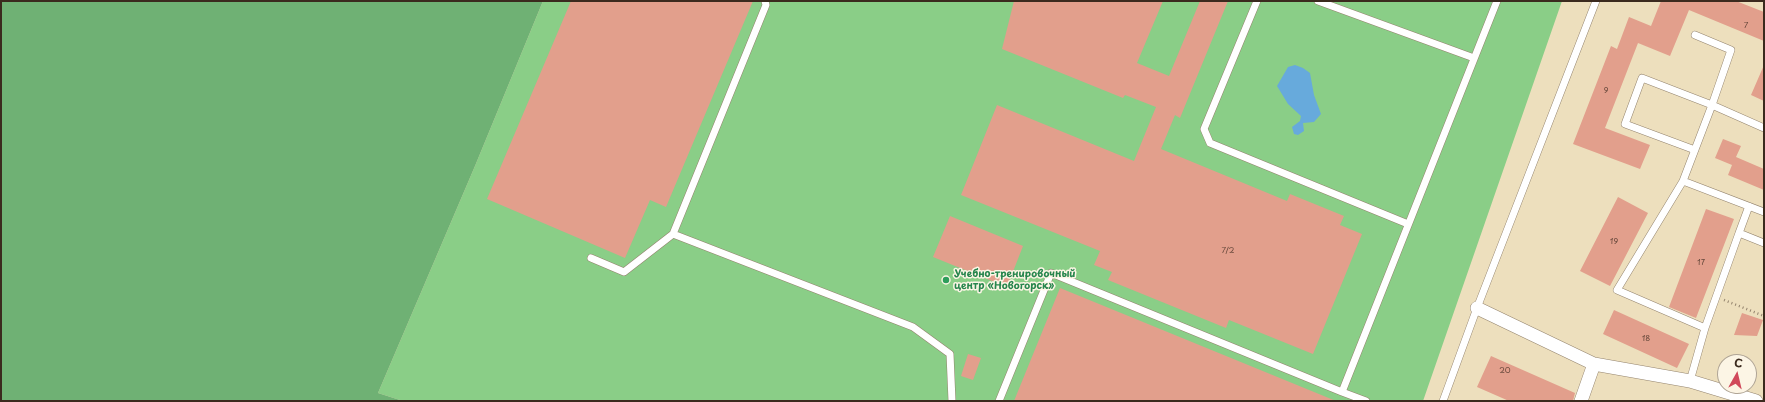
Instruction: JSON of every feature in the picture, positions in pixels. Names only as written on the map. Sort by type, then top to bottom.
[{"type":"street","points":[[1477,308],[1594,364],[1690,382],[1756,401]]},
{"type":"street","points":[[1581,401],[1594,364]]},
{"type":"lane","points":[[591,258],[624,272],[673,234],[766,5],[765,1]]},
{"type":"lane","points":[[1257,1],[1204,129],[1210,143],[1408,224]]},
{"type":"lane","points":[[1318,1],[1474,58]]},
{"type":"lane","points":[[1342,392],[1497,1]]},
{"type":"lane","points":[[1443,401],[1477,308],[1596,1]]},
{"type":"lane","points":[[1695,36],[1731,50],[1696,150],[1683,181],[1618,290],[1705,328]]},
{"type":"lane","points":[[1696,150],[1625,124],[1642,78],[1712,105],[1764,128]]},
{"type":"lane","points":[[1683,181],[1764,212]]},
{"type":"lane","points":[[1690,382],[1705,328],[1749,206]]},
{"type":"lane","points":[[1739,233],[1764,243]]},
{"type":"lane","points":[[673,234],[913,327],[950,354],[952,401]]},
{"type":"lane","points":[[999,401],[1052,273],[1366,401]]},
{"type":"path","points":[[1716,297],[1764,316]]},
{"type":"green space","points":[[1,1],[543,1],[475,166],[378,393],[403,401],[1,401]]},
{"type":"green space","name":"Учебно-тренировочный центр «Новогорск»","points":[[543,1],[1562,1],[1423,401],[403,401],[378,393],[475,166]]},
{"type":"water","points":[[1295,65],[1310,73],[1314,95],[1321,114],[1314,122],[1303,123],[1304,131],[1298,135],[1294,134],[1292,127],[1300,121],[1301,116],[1288,104],[1277,86],[1288,67]]},
{"type":"building","points":[[571,1],[753,1],[666,207],[650,200],[625,258],[487,199]]},
{"type":"building","points":[[1014,1],[1163,1],[1137,63],[1169,76],[1200,1],[1228,1],[1180,118],[1175,115],[1161,149],[1287,201],[1290,194],[1344,216],[1340,225],[1362,234],[1313,354],[1229,320],[1226,328],[1108,280],[1112,272],[1094,265],[1100,251],[961,195],[997,105],[1134,161],[1156,107],[1125,95],[1123,98],[1002,49]]},
{"type":"building","points":[[1661,1],[1736,1],[1764,12],[1764,41],[1689,10],[1670,56],[1638,43],[1605,128],[1650,145],[1640,169],[1573,144],[1611,46],[1617,49],[1629,17],[1651,26]]},
{"type":"building","points":[[1764,65],[1764,101],[1751,95]]},
{"type":"building","points":[[1723,139],[1741,146],[1736,157],[1764,169],[1764,190],[1728,175],[1732,165],[1715,158]]},
{"type":"building","points":[[1618,197],[1648,213],[1610,286],[1580,271]]},
{"type":"building","points":[[1706,209],[1734,219],[1696,318],[1669,307]]},
{"type":"building","points":[[950,216],[1023,246],[1007,287],[933,257]]},
{"type":"building","points":[[1060,288],[1336,401],[1014,401]]},
{"type":"building","points":[[1614,310],[1689,344],[1677,368],[1603,334]]},
{"type":"building","points":[[1742,313],[1763,320],[1757,336],[1734,335]]},
{"type":"building","points":[[968,354],[981,358],[973,380],[961,376]]},
{"type":"building","points":[[1491,356],[1575,393],[1573,401],[1509,401],[1477,387]]},
{"type":"place","name":"Учебно-тренировочный центр «Новогорск»","points":[[946,280]]}]
